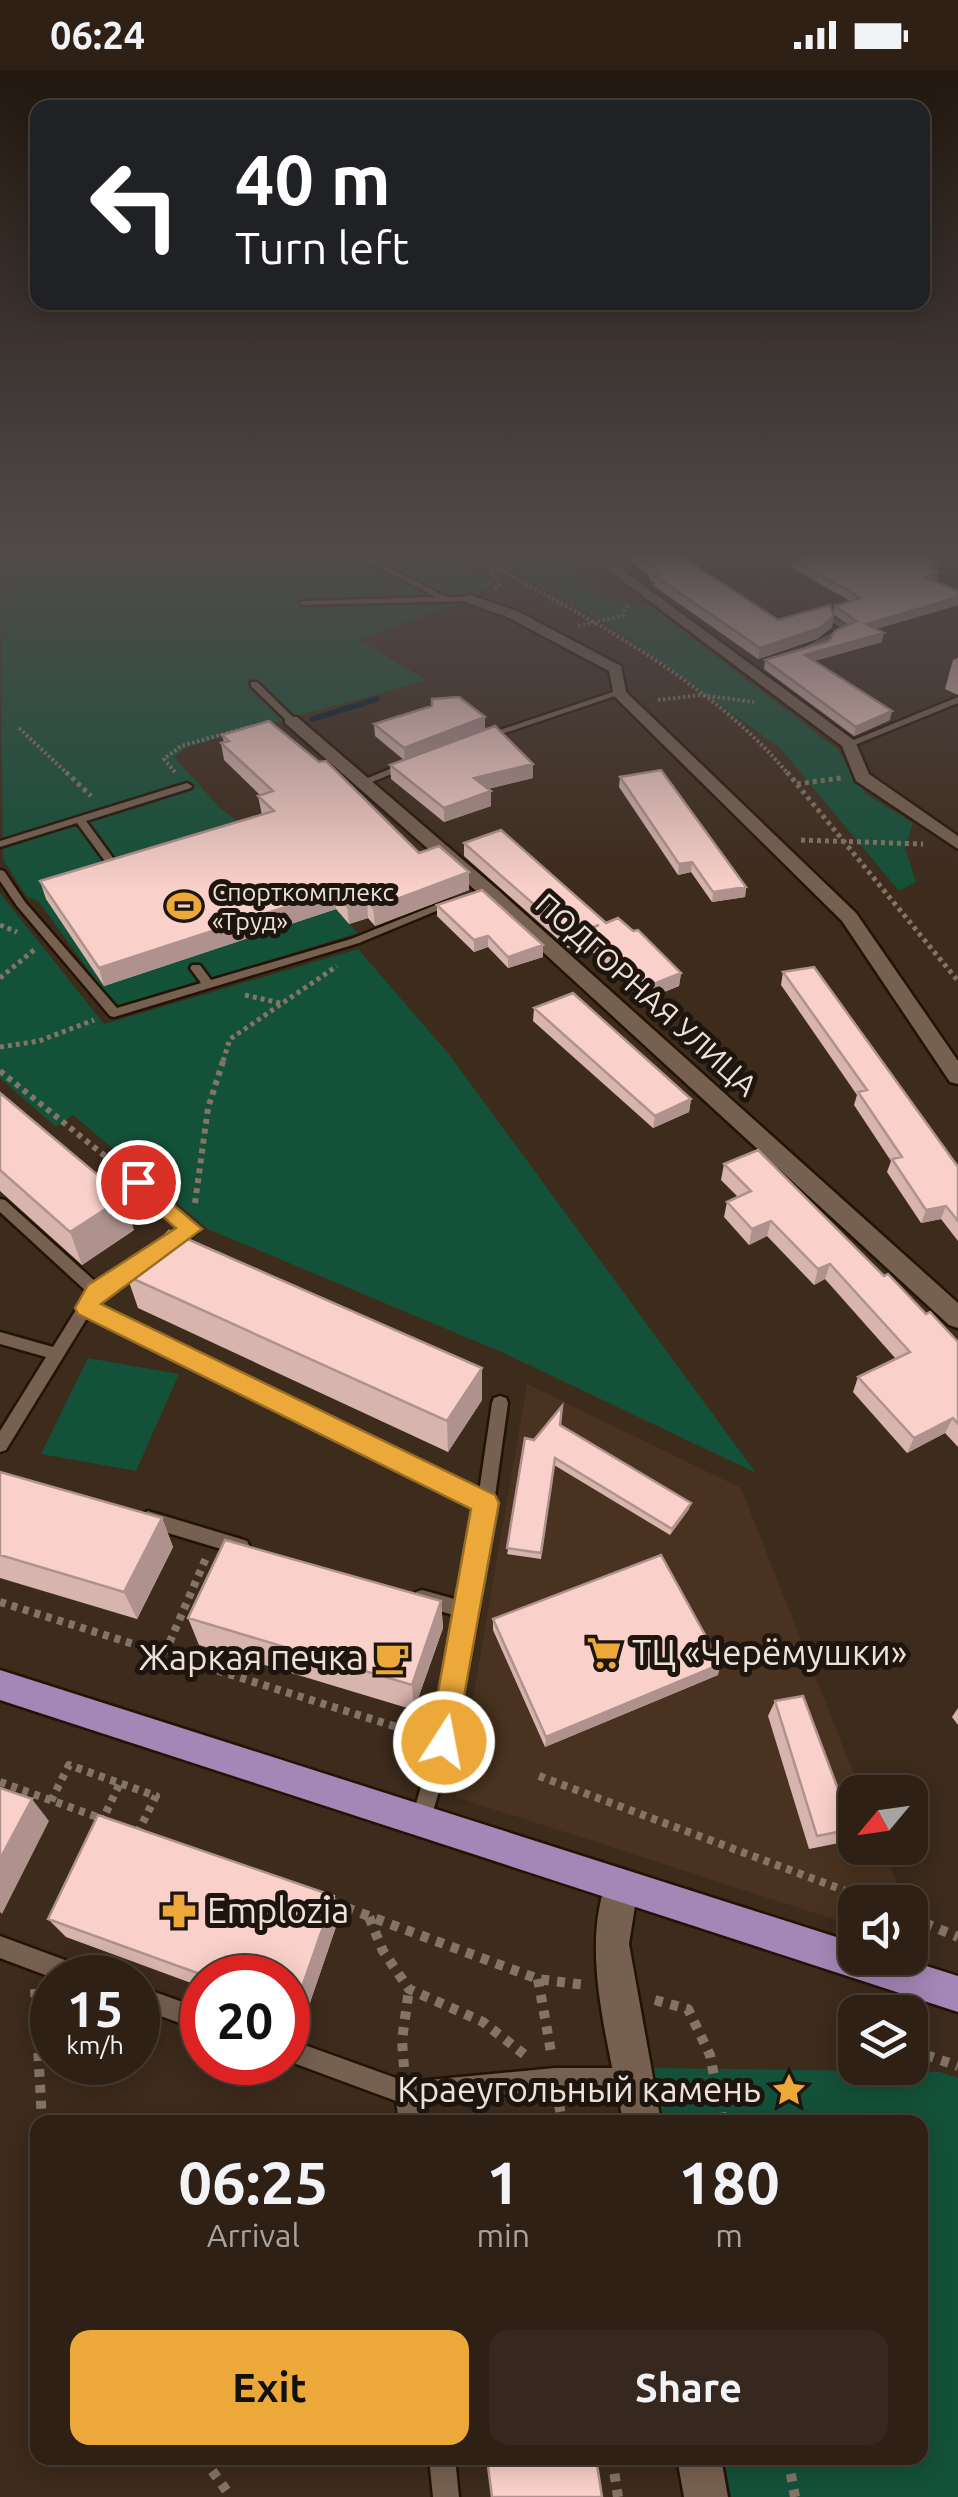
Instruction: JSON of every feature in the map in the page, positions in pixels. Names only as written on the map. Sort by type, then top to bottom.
[{"type":"main road","points":[[0,1685],[958,1994]]},
{"type":"street","points":[[607,664],[616,669],[619,693],[850,917],[958,1078]]},
{"type":"street","points":[[751,664],[849,744],[862,776],[958,844]]},
{"type":"street","name":"ПОДГОРНАЯ УЛИЦА","points":[[289,718],[490,893],[958,1318]]},
{"type":"street","points":[[621,1887],[611,1944],[641,2115]]},
{"type":"street","points":[[700,2465],[706,2497]]},
{"type":"lane","points":[[254,684],[289,718]]},
{"type":"lane","points":[[473,741],[619,693]]},
{"type":"lane","points":[[849,744],[955,704]]},
{"type":"lane","points":[[363,782],[418,762]]},
{"type":"lane","points":[[0,844],[187,786]]},
{"type":"lane","points":[[79,819],[111,862]]},
{"type":"lane","points":[[0,873],[114,1013],[356,940],[466,897],[490,893]]},
{"type":"lane","points":[[196,968],[208,984]]},
{"type":"lane","points":[[0,1446],[96,1292],[192,1229],[138,1182]]},
{"type":"lane","points":[[0,1204],[96,1292]]},
{"type":"lane","points":[[86,1308],[486,1503]]},
{"type":"lane","points":[[0,1338],[56,1354]]},
{"type":"lane","points":[[420,1821],[444,1742],[470,1611],[500,1403]]},
{"type":"lane","points":[[124,1512],[268,1554]]},
{"type":"lane","points":[[397,1591],[470,1611]]},
{"type":"lane","points":[[0,1947],[30,1958]]},
{"type":"lane","points":[[310,2058],[407,2093],[555,2078],[635,2079]]},
{"type":"lane","points":[[407,2093],[409,2115]]},
{"type":"lane","points":[[443,2465],[446,2497]]},
{"type":"path","points":[[656,664],[769,750],[958,981]]},
{"type":"path","points":[[619,693],[638,700],[701,695],[809,715]]},
{"type":"path","points":[[187,786],[164,759],[180,746],[289,718]]},
{"type":"path","points":[[19,728],[96,800],[114,808]]},
{"type":"path","points":[[797,784],[862,776]]},
{"type":"path","points":[[767,837],[842,838],[890,846],[928,844],[940,834]]},
{"type":"path","points":[[0,978],[51,940]]},
{"type":"path","points":[[192,1229],[208,1108],[230,1040],[331,974],[356,940]]},
{"type":"path","points":[[0,1072],[138,1182]]},
{"type":"path","points":[[165,1653],[214,1539]]},
{"type":"path","points":[[0,1602],[444,1742]]},
{"type":"path","points":[[52,1801],[70,1765],[156,1796],[138,1832]]},
{"type":"path","points":[[539,1776],[838,1887]]},
{"type":"path","points":[[0,1782],[156,1839]]},
{"type":"path","points":[[316,1896],[538,1979]]},
{"type":"path","points":[[369,1916],[383,1952],[409,1989],[483,2022],[555,2078]]},
{"type":"path","points":[[928,1925],[958,1938]]},
{"type":"path","points":[[407,2093],[402,2040],[409,1989]]},
{"type":"path","points":[[688,2010],[710,2055],[722,2115]]},
{"type":"path","points":[[928,2056],[958,2066]]},
{"type":"path","points":[[208,2465],[230,2497]]},
{"type":"path","points":[[613,2465],[618,2497]]},
{"type":"path","points":[[789,2465],[795,2497]]},
{"type":"shaded area","points":[[527,1384],[741,1488],[854,1775],[838,1775],[838,1865],[890,1865],[898,1885],[838,1885],[838,1921],[456,1797]]},
{"type":"green space","points":[[1,664],[400,664],[427,680],[187,747],[174,757],[221,809],[291,861],[358,933],[115,1007],[39,902],[26,896],[3,859]]},
{"type":"green space","points":[[664,664],[726,664],[837,749],[866,794],[913,823],[905,848],[916,882],[899,891],[781,749]]},
{"type":"green space","points":[[0,893],[104,1024],[358,949],[448,1053],[756,1473],[506,1354],[208,1229],[73,1115],[56,1127],[0,1078]]},
{"type":"green space","points":[[88,1358],[179,1374],[136,1471],[41,1454]]},
{"type":"green space","points":[[653,2068],[838,2071],[838,2085],[928,2085],[928,2072],[958,2078],[958,2497],[731,2497],[725,2465],[928,2465],[928,2115],[662,2115]]},
{"type":"building","points":[[771,664],[819,664],[892,711],[856,727]]},
{"type":"building","points":[[459,697],[485,717],[404,748],[374,724],[432,706],[432,699]]},
{"type":"building","points":[[269,721],[319,762],[326,761],[419,853],[439,846],[469,872],[373,908],[367,900],[347,906],[334,891],[99,968],[40,881],[274,811],[258,796],[273,791],[221,743],[229,741],[222,735]]},
{"type":"building","points":[[495,726],[533,764],[474,778],[491,791],[444,808],[390,765]]},
{"type":"building","points":[[661,770],[746,887],[713,892],[692,862],[679,864],[620,777]]},
{"type":"building","points":[[501,830],[606,923],[618,918],[633,931],[638,930],[681,973],[646,987],[584,931],[599,925],[569,935],[464,843]]},
{"type":"building","points":[[482,890],[543,945],[508,957],[488,936],[474,940],[437,905]]},
{"type":"building","points":[[814,967],[958,1167],[958,1221],[946,1206],[926,1210],[892,1159],[902,1157],[858,1092],[867,1090],[783,972]]},
{"type":"building","points":[[573,993],[691,1099],[655,1116],[534,1008]]},
{"type":"building","points":[[0,1093],[124,1197],[70,1232],[0,1170]]},
{"type":"building","points":[[758,1150],[884,1276],[888,1274],[958,1342],[958,1424],[953,1418],[914,1438],[858,1377],[910,1352],[830,1264],[818,1269],[771,1221],[752,1229],[727,1202],[751,1191],[724,1164]]},
{"type":"building","points":[[169,1231],[482,1368],[447,1421],[127,1276]]},
{"type":"building","points":[[562,1406],[560,1425],[691,1503],[672,1529],[555,1458],[541,1553],[507,1548],[525,1438],[534,1440]]},
{"type":"building","points":[[0,1472],[162,1518],[124,1592],[0,1555]]},
{"type":"building","points":[[225,1540],[441,1601],[412,1685],[188,1618]]},
{"type":"building","name":"ТЦ «Черёмушки»","points":[[661,1555],[721,1664],[546,1737],[493,1619]]},
{"type":"building","points":[[803,1696],[838,1789],[838,1832],[817,1836],[775,1701]]},
{"type":"building","points":[[0,1788],[32,1799],[0,1859]]},
{"type":"building","points":[[98,1815],[334,1896],[310,1964],[310,1955],[180,1955],[180,1967],[160,1960],[160,1955],[147,1955],[48,1919]]},
{"type":"building","points":[[488,2465],[597,2465],[602,2497],[492,2497]]},
{"type":"waterway","points":[[313,719],[377,699]]},
{"type":"place","name":"Спорткомплекс «Труд»","points":[[184,906]]},
{"type":"place","name":"ТЦ «Черёмушки»","points":[[604,1653]]},
{"type":"place","name":"Жаркая печка","points":[[392,1658]]},
{"type":"place","name":"Emplozia","points":[[179,1911]]},
{"type":"place","name":"Краеугольный камень","points":[[789,2090]]},
{"type":"route","points":[[138,1182],[192,1229],[96,1292],[86,1308],[486,1503],[444,1742]]}]
